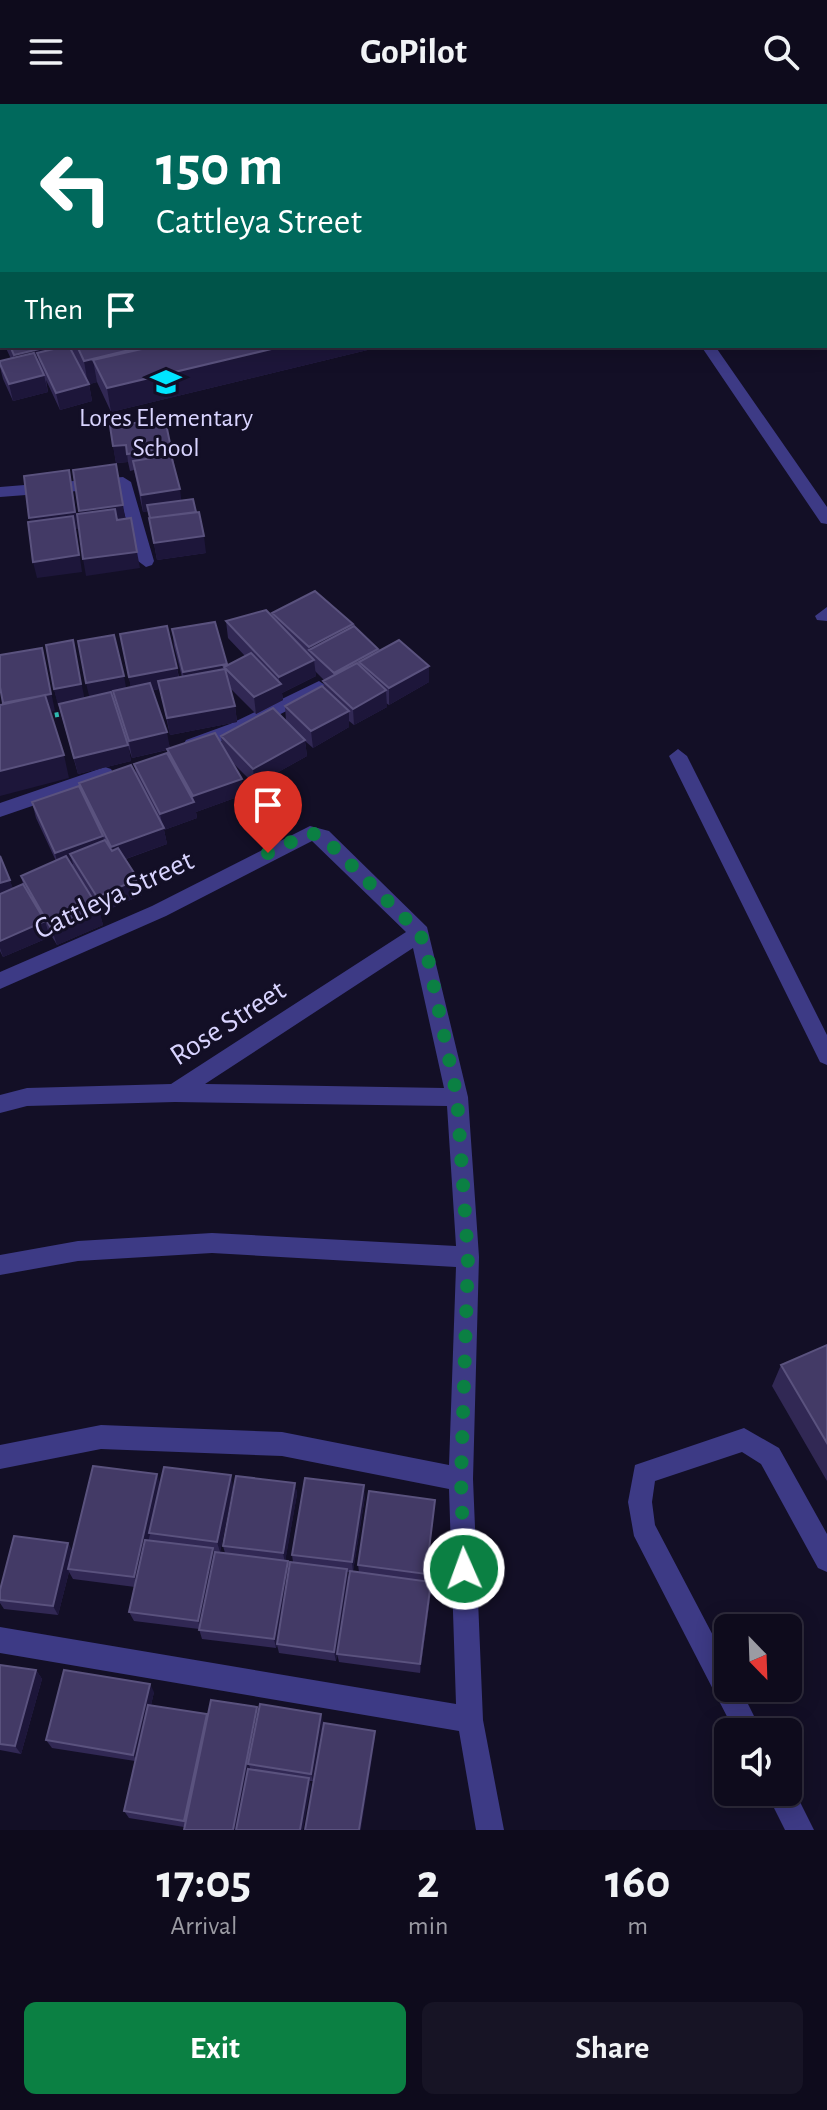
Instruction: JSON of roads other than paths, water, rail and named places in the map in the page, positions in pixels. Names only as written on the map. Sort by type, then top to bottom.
[{"type":"street","points":[[709,348],[827,519]]},
{"type":"street","points":[[0,492],[123,482],[146,561]]},
{"type":"street","points":[[177,750],[236,729],[319,687]]},
{"type":"street","points":[[678,756],[827,1056]]},
{"type":"street","points":[[0,810],[118,770]]},
{"type":"street","name":"Cattleya Street","points":[[0,981],[159,911],[295,838],[310,833],[322,836],[420,933]]},
{"type":"street","points":[[420,933],[457,1097],[468,1257],[461,1479],[470,1720],[490,1830]]},
{"type":"street","name":"Rose Street","points":[[0,1104],[27,1097],[175,1093],[420,933]]},
{"type":"street","points":[[175,1093],[457,1097]]},
{"type":"street","points":[[0,1265],[78,1251],[212,1243],[468,1257]]},
{"type":"street","points":[[0,1457],[101,1437],[282,1444],[461,1479]]},
{"type":"street","points":[[742,1718],[643,1527],[640,1502],[644,1473],[744,1440],[770,1456],[827,1559]]},
{"type":"street","points":[[0,1640],[470,1720]]},
{"type":"street","points":[[787,1806],[800,1830]]},
{"type":"place","name":"Lores Elementary School","points":[[166,382]]}]
